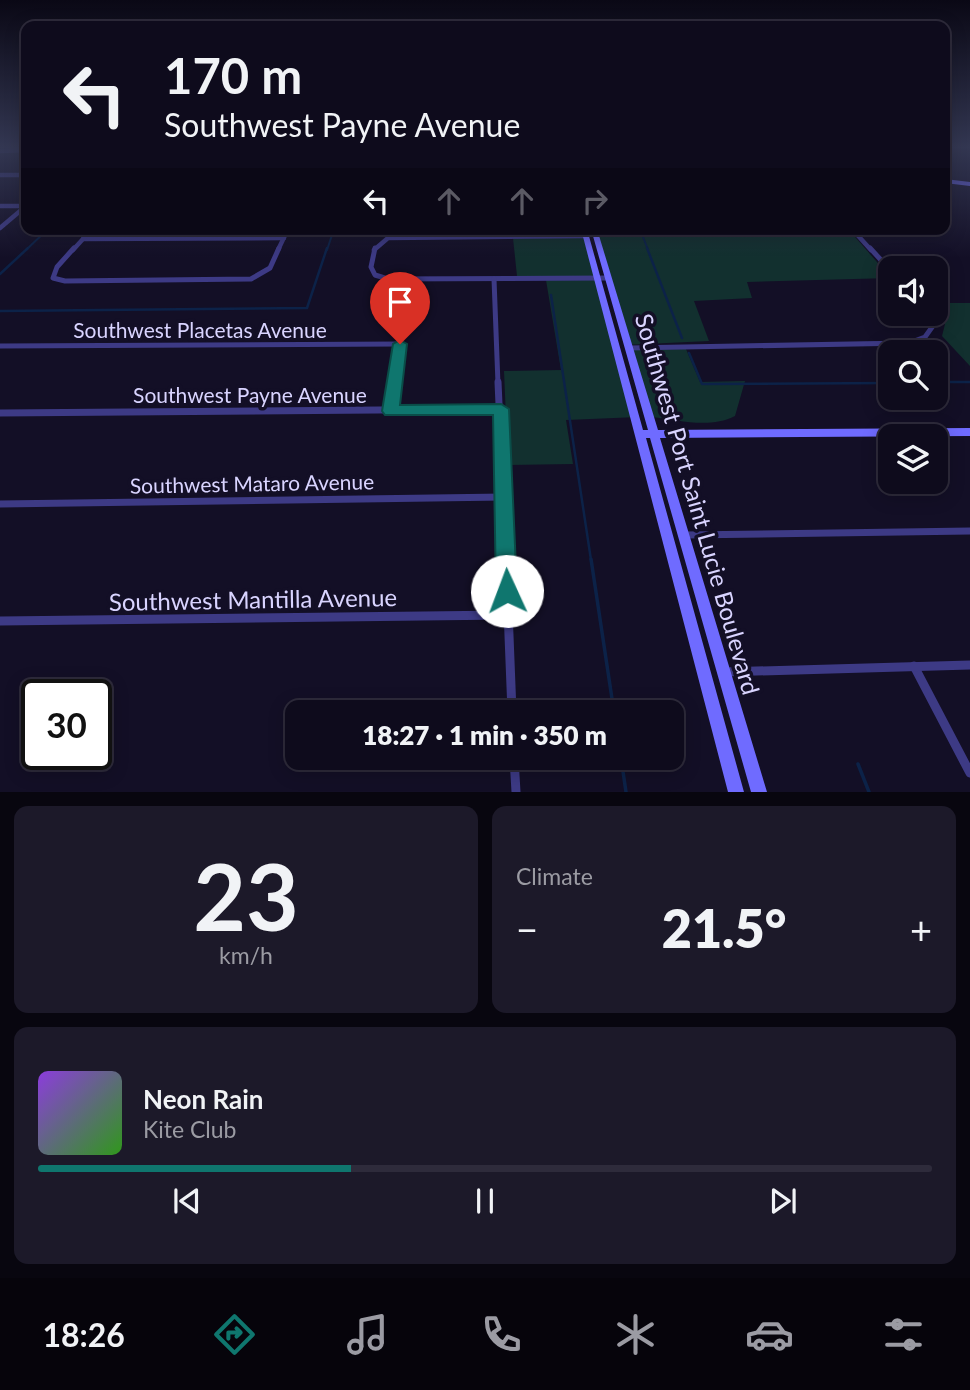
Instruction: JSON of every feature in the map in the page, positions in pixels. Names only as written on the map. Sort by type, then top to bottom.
[{"type":"main road","name":"Southwest Port Saint Lucie Boulevard","points":[[589,235],[656,434],[759,792]]},
{"type":"main road","name":"Southwest Port Saint Lucie Boulevard","points":[[603,278],[640,435],[736,792]]},
{"type":"main road","points":[[640,435],[970,432]]},
{"type":"street","points":[[0,206],[21,206]]},
{"type":"street","points":[[0,228],[21,210]]},
{"type":"street","points":[[87,235],[57,267],[53,278],[65,281],[214,280],[259,276],[270,268],[285,235]]},
{"type":"street","points":[[541,235],[382,240],[374,247],[371,267],[380,278],[603,278]]},
{"type":"street","points":[[858,235],[878,257]]},
{"type":"street","points":[[83,239],[284,238]]},
{"type":"street","points":[[391,411],[409,279]]},
{"type":"street","points":[[494,279],[511,700]]},
{"type":"street","points":[[629,348],[909,343],[926,338],[934,326]]},
{"type":"street","name":"Southwest Placetas Avenue","points":[[0,346],[400,344]]},
{"type":"street","name":"Southwest Payne Avenue","points":[[0,414],[501,409]]},
{"type":"street","name":"Southwest Mataro Avenue","points":[[0,504],[504,497]]},
{"type":"street","points":[[685,535],[970,531]]},
{"type":"street","name":"Southwest Mantilla Avenue","points":[[0,621],[507,615]]},
{"type":"street","points":[[724,672],[970,665]]},
{"type":"street","points":[[914,666],[970,773]]},
{"type":"street","points":[[515,770],[516,792]]},
{"type":"green space","points":[[595,235],[853,235],[878,263],[878,278],[747,282],[752,298],[694,301],[709,341],[625,345]]},
{"type":"green space","points":[[513,238],[588,238],[599,276],[517,276]]},
{"type":"green space","points":[[600,279],[638,417],[566,420],[573,464],[508,465],[504,371],[561,370],[546,280]]},
{"type":"green space","points":[[948,303],[970,303],[970,366],[942,336],[944,326],[948,326]]},
{"type":"green space","points":[[686,349],[700,382],[745,381],[735,416],[705,423],[652,417],[627,350]]},
{"type":"waterway","points":[[26,250],[42,235]]},
{"type":"waterway","points":[[327,250],[332,235]]},
{"type":"waterway","points":[[642,235],[648,250]]},
{"type":"waterway","points":[[0,274],[28,248]]},
{"type":"waterway","points":[[0,311],[307,308],[327,248]]},
{"type":"waterway","points":[[647,248],[682,338]]},
{"type":"waterway","points":[[551,295],[591,560]]},
{"type":"waterway","points":[[689,353],[702,384],[878,383]]},
{"type":"waterway","points":[[948,382],[970,382]]},
{"type":"waterway","points":[[591,559],[612,700]]},
{"type":"waterway","points":[[858,764],[869,792]]},
{"type":"waterway","points":[[623,770],[626,792]]},
{"type":"route","points":[[400,344],[391,411],[501,409],[507,591]]}]
